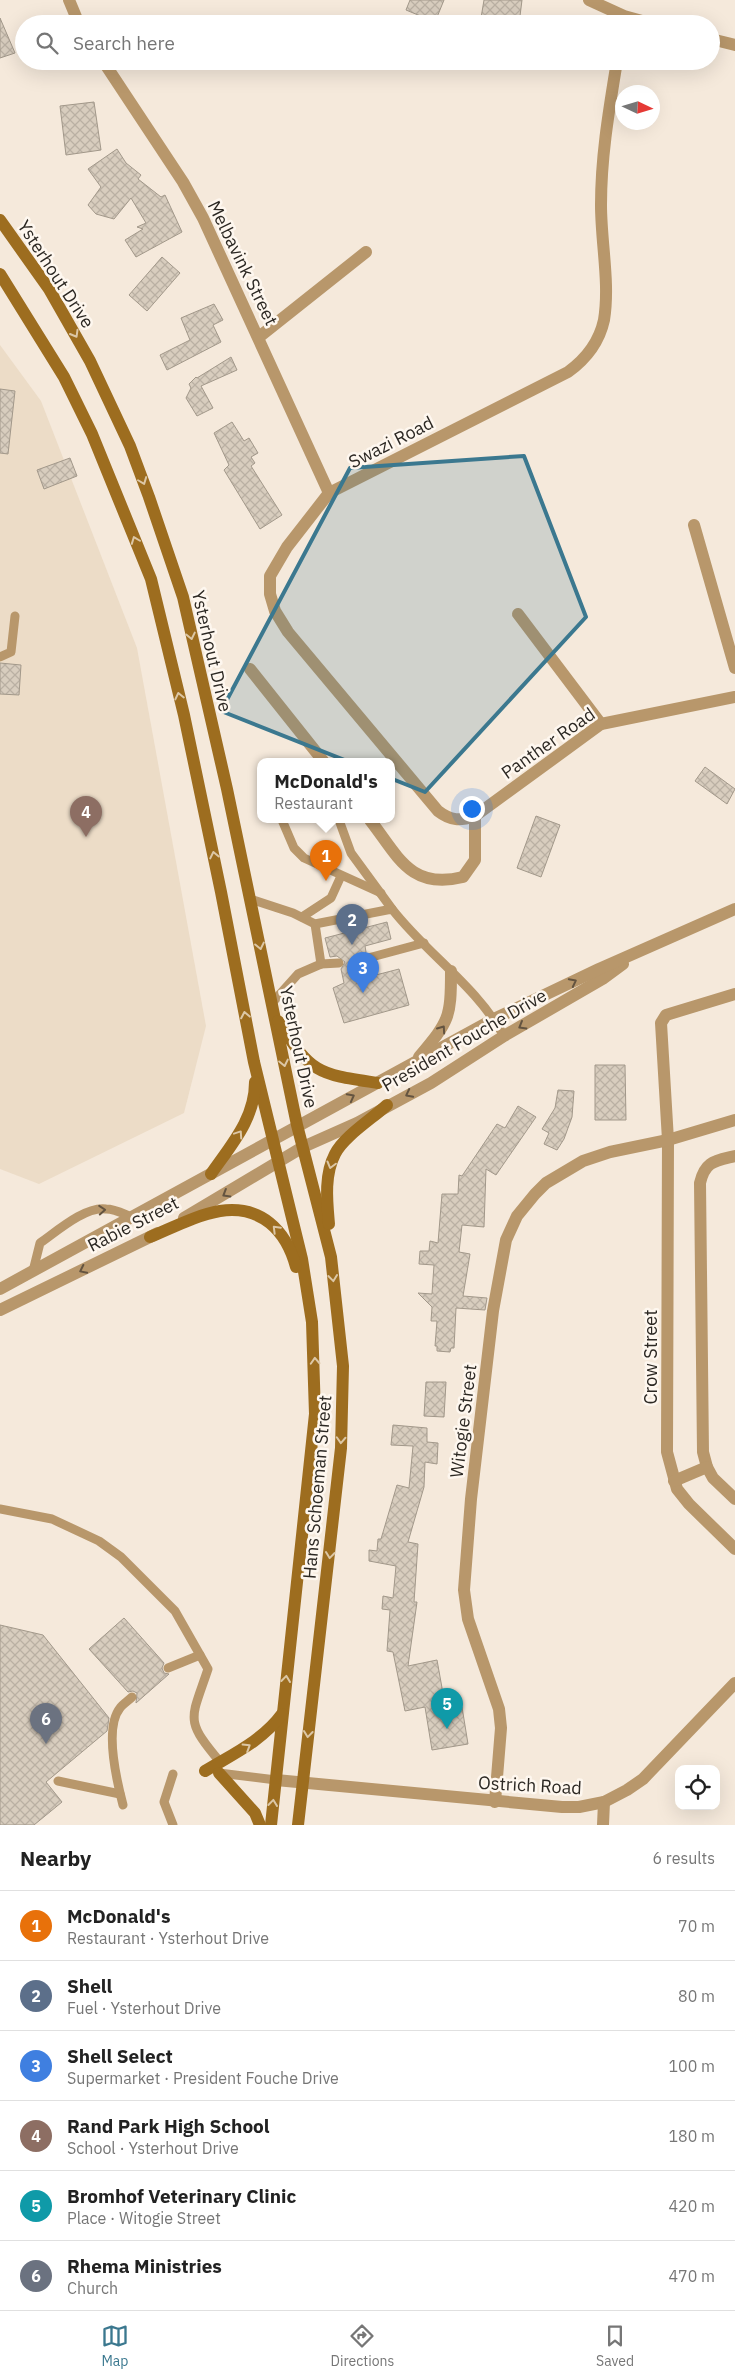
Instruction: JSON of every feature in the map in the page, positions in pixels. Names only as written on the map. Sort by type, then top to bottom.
[{"type":"main road","name":"Ysterhout Drive","points":[[0,220],[49,289],[90,361],[130,446],[183,597],[298,1126]]},
{"type":"main road","points":[[0,274],[64,377],[88,426],[151,579],[192,752],[254,1062],[272,1140]]},
{"type":"main road","points":[[273,1009],[298,1052],[316,1069],[336,1077],[378,1082]]},
{"type":"main road","points":[[211,1174],[247,1122],[255,1090],[254,1062]]},
{"type":"main road","points":[[331,1257],[327,1195],[330,1166],[342,1144],[387,1106]]},
{"type":"main road","name":"Hans Schoeman Street","points":[[298,1126],[331,1257],[342,1366],[341,1448],[298,1825]]},
{"type":"main road","name":"Hans Schoeman Street","points":[[270,1825],[313,1439],[316,1394],[312,1322],[302,1259],[272,1140]]},
{"type":"main road","points":[[150,1237],[220,1211],[243,1212],[265,1219],[279,1231],[292,1251],[312,1322]]},
{"type":"main road","points":[[205,1771],[220,1767],[263,1735],[282,1714]]},
{"type":"main road","points":[[220,1767],[253,1810],[260,1825]]},
{"type":"street","points":[[69,0],[75,15]]},
{"type":"street","points":[[589,0],[615,15]]},
{"type":"street","points":[[720,41],[735,45]]},
{"type":"street","name":"Melbavink Street","points":[[108,70],[183,182],[203,218],[329,493]]},
{"type":"street","name":"Swazi Road","points":[[394,758],[288,632],[274,611],[270,594],[270,576],[287,547],[329,493],[568,372],[586,358],[596,342],[603,321],[606,297],[601,207],[602,155],[616,70]]},
{"type":"street","points":[[259,337],[366,252]]},
{"type":"street","points":[[694,525],[735,668]]},
{"type":"street","points":[[518,614],[601,724]]},
{"type":"street","points":[[250,669],[321,758]]},
{"type":"street","name":"Panther Road","points":[[475,816],[601,724],[735,697]]},
{"type":"street","name":"Swazi Road","points":[[395,759],[444,816],[456,820],[475,816]]},
{"type":"street","points":[[372,823],[411,872],[426,879],[448,880],[463,877],[475,860],[475,816]]},
{"type":"street","name":"President Fouche Drive","points":[[272,1140],[411,1066],[494,1019],[735,909]]},
{"type":"street","name":"President Fouche Drive","points":[[279,1162],[303,1147],[357,1122],[431,1083],[504,1036],[604,978],[636,953]]},
{"type":"street","points":[[411,1066],[444,1028],[448,1018],[451,971]]},
{"type":"street","name":"Crow Street","points":[[735,994],[666,1015],[661,1023],[668,1140],[667,1452],[674,1481],[689,1504],[735,1549]]},
{"type":"street","name":"Witogie Street","points":[[495,1802],[501,1728],[499,1709],[468,1619],[464,1590],[470,1508],[493,1311],[506,1240],[517,1216],[546,1183],[583,1161],[668,1140],[735,1120]]},
{"type":"street","name":"Rabie Street","points":[[0,1289],[272,1140]]},
{"type":"street","points":[[735,1156],[712,1162],[703,1171],[700,1183],[703,1452],[706,1467],[713,1478],[735,1499]]},
{"type":"street","name":"Rabie Street","points":[[0,1310],[150,1237],[279,1162]]},
{"type":"street","points":[[674,1481],[706,1467]]},
{"type":"street","name":"Ostrich Road","points":[[276,1780],[562,1807],[579,1807],[604,1802],[643,1779],[735,1683]]},
{"type":"street","points":[[603,1825],[604,1802]]},
{"type":"lane","points":[[0,657],[11,652],[15,616]]},
{"type":"lane","points":[[283,823],[294,848],[304,858],[381,894]]},
{"type":"lane","points":[[340,823],[350,853],[392,909],[469,988],[494,1019],[504,1036]]},
{"type":"lane","points":[[302,917],[332,898],[341,876]]},
{"type":"lane","points":[[250,899],[302,917],[316,924],[392,909]]},
{"type":"lane","points":[[316,924],[321,964]]},
{"type":"lane","points":[[368,958],[424,943]]},
{"type":"lane","points":[[273,1009],[298,974],[321,964],[339,963]]},
{"type":"lane","points":[[33,1271],[40,1243],[79,1216],[100,1208],[107,1208],[132,1217]]},
{"type":"lane","points":[[0,1509],[52,1519],[99,1541],[122,1557],[175,1611],[208,1669],[193,1713],[193,1723],[199,1736],[220,1767],[276,1780]]},
{"type":"lane","points":[[168,1668],[200,1655]]},
{"type":"lane","points":[[123,1805],[115,1774],[113,1731],[116,1715],[120,1708],[132,1697]]},
{"type":"lane","points":[[173,1774],[164,1802],[173,1825]]},
{"type":"lane","points":[[58,1781],[120,1794]]},
{"type":"highlighted area","points":[[524,456],[586,617],[425,792],[221,711],[350,468]]},
{"type":"shaded area","points":[[0,345],[41,401],[137,648],[206,1026],[184,1113],[39,1184],[0,1169]]},
{"type":"building","points":[[410,0],[444,0],[438,15],[418,15],[406,10]]},
{"type":"building","points":[[484,0],[522,0],[520,15],[482,15]]},
{"type":"building","points":[[0,18],[15,53],[0,58]]},
{"type":"building","points":[[94,102],[101,150],[66,155],[60,106]]},
{"type":"building","points":[[117,149],[126,163],[141,175],[138,179],[161,197],[165,195],[182,232],[136,257],[125,240],[143,229],[137,227],[146,223],[131,198],[114,219],[96,214],[88,205],[101,187],[88,169]]},
{"type":"building","points":[[162,257],[180,273],[147,311],[129,295]]},
{"type":"building","points":[[214,304],[223,320],[213,325],[221,342],[167,370],[160,355],[190,340],[181,318]]},
{"type":"building","points":[[231,357],[237,370],[201,386],[213,408],[197,416],[186,398],[191,388],[189,384],[196,377]]},
{"type":"building","points":[[0,389],[15,391],[8,454],[0,453]]},
{"type":"building","points":[[232,422],[244,441],[249,438],[258,453],[251,457],[255,463],[251,466],[282,515],[260,529],[224,470],[229,465],[214,433]]},
{"type":"building","points":[[70,458],[77,476],[44,489],[37,470]]},
{"type":"building","points":[[0,663],[21,665],[19,695],[0,694]]},
{"type":"building","points":[[705,767],[735,789],[727,804],[695,781]]},
{"type":"building","points":[[536,816],[560,825],[541,877],[517,868]]},
{"type":"building","points":[[387,922],[391,939],[365,946],[366,952],[362,959],[364,963],[369,964],[372,976],[399,969],[409,1005],[344,1023],[333,988],[344,983],[341,969],[345,962],[337,956],[330,957],[325,938]]},
{"type":"building","points":[[595,1065],[625,1065],[626,1120],[595,1120]]},
{"type":"building","points":[[558,1090],[574,1091],[572,1117],[564,1139],[557,1150],[544,1144],[549,1133],[542,1129],[555,1108]]},
{"type":"building","points":[[518,1106],[536,1117],[496,1175],[486,1169],[484,1227],[462,1225],[459,1252],[470,1254],[463,1296],[487,1298],[485,1310],[456,1308],[454,1348],[451,1348],[450,1352],[437,1351],[437,1346],[435,1346],[437,1321],[431,1321],[432,1307],[418,1293],[432,1294],[434,1265],[419,1264],[420,1251],[429,1251],[430,1241],[438,1243],[442,1194],[458,1194],[459,1175],[462,1176],[497,1124],[505,1128]]},
{"type":"building","points":[[426,1382],[446,1382],[444,1417],[424,1416]]},
{"type":"building","points":[[393,1425],[427,1428],[427,1442],[438,1443],[437,1464],[425,1462],[424,1487],[408,1542],[418,1544],[414,1602],[417,1602],[408,1666],[437,1660],[446,1710],[462,1707],[468,1744],[432,1750],[425,1707],[405,1711],[393,1652],[387,1651],[390,1610],[382,1609],[383,1596],[393,1598],[396,1566],[369,1561],[369,1550],[377,1551],[378,1539],[381,1539],[397,1485],[409,1488],[413,1446],[391,1445]]},
{"type":"building","points":[[124,1618],[164,1663],[162,1668],[164,1673],[169,1674],[136,1703],[137,1693],[133,1691],[128,1692],[89,1649]]},
{"type":"building","points":[[0,1625],[43,1635],[109,1718],[107,1731],[46,1782],[62,1802],[34,1825],[0,1825]]},
{"type":"place","name":"Rand Park High School","points":[[86,837]]},
{"type":"place","name":"McDonald's","points":[[326,881]]},
{"type":"place","name":"Shell","points":[[352,945]]},
{"type":"place","name":"Shell Select","points":[[363,993]]},
{"type":"place","name":"Bromhof Veterinary Clinic","points":[[447,1729]]},
{"type":"place","name":"Rhema Ministries","points":[[46,1744]]}]
